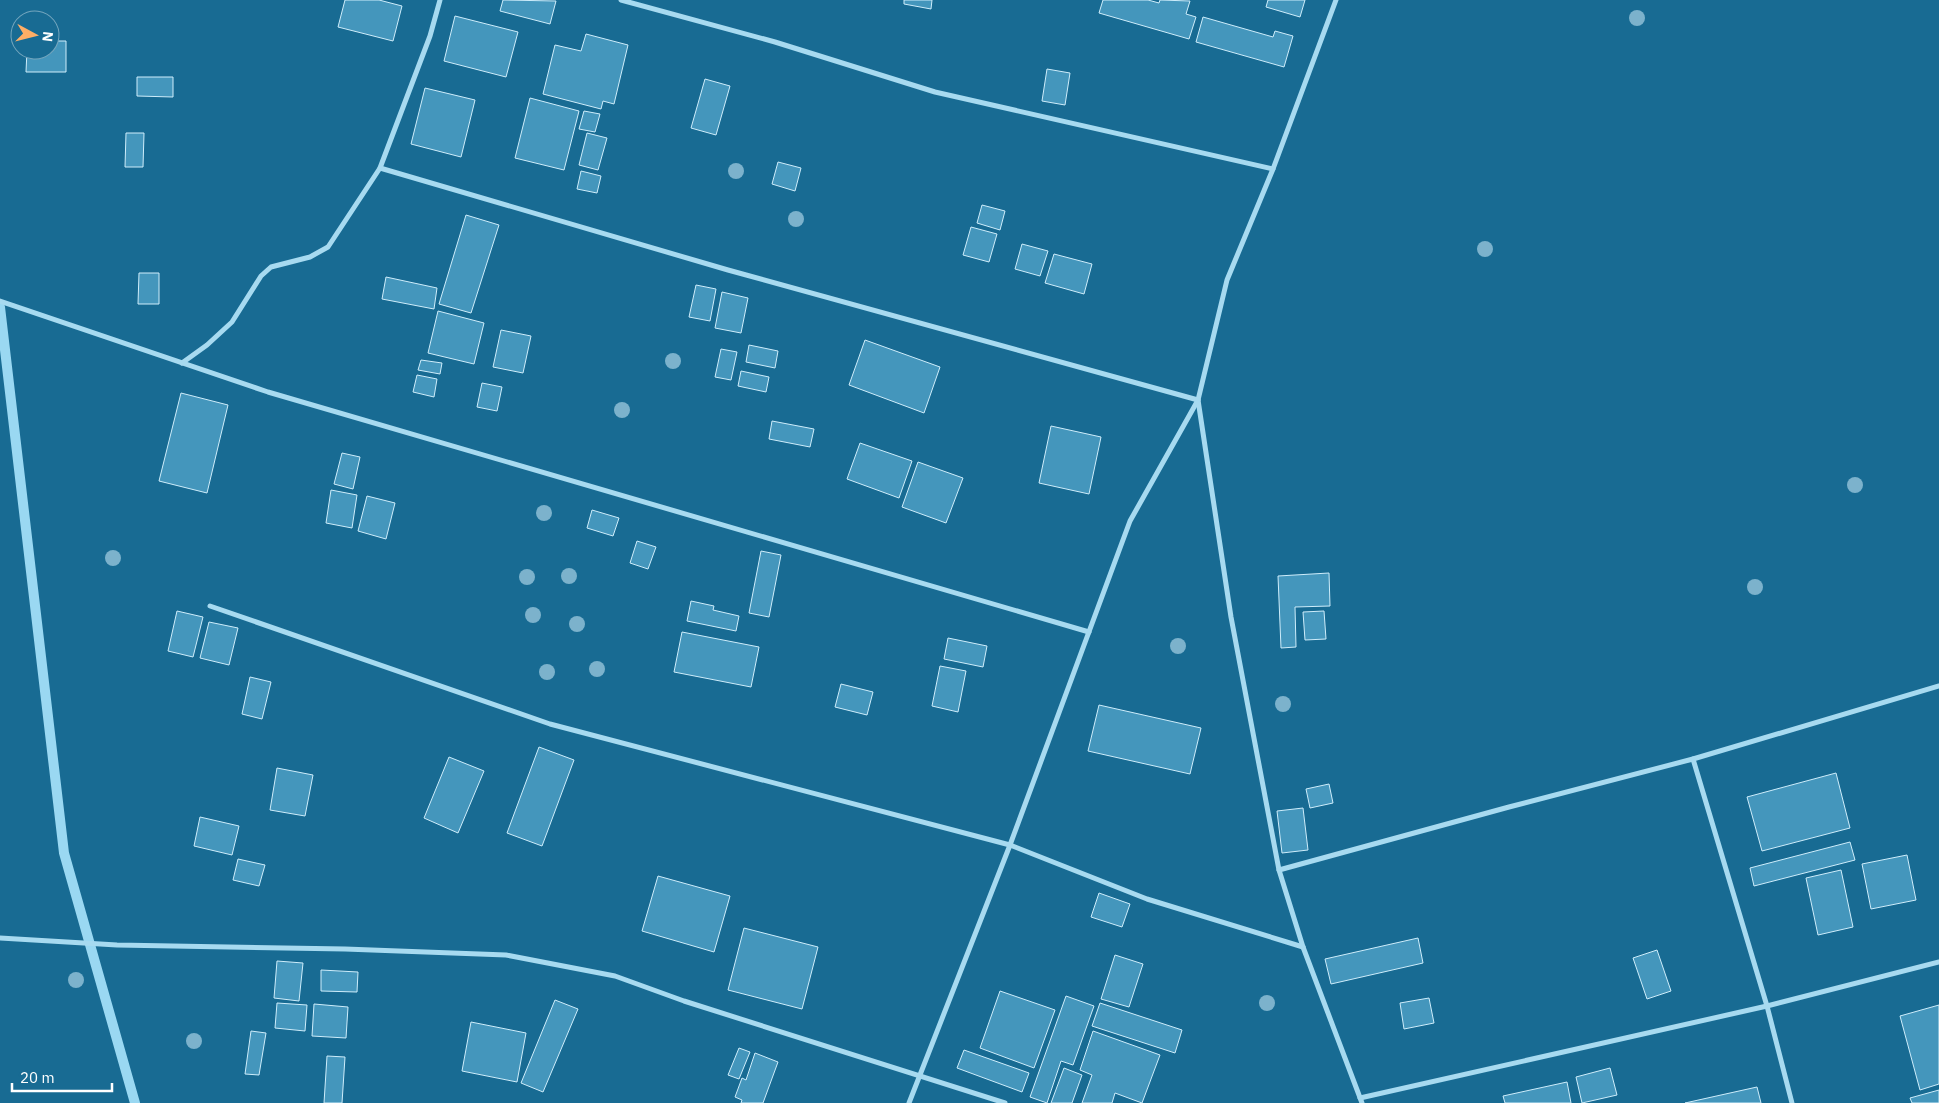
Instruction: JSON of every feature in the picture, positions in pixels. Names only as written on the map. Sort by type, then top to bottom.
[{"type":"street","points":[[182,363],[207,345],[232,322],[261,276],[271,267],[310,257],[328,247],[380,168],[430,36],[440,0]]},
{"type":"street","points":[[621,0],[775,42],[935,92],[1273,169]]},
{"type":"street","points":[[909,1103],[1010,845],[1130,521],[1198,400],[1227,280],[1273,169],[1336,0]]},
{"type":"street","points":[[380,168],[728,270],[1198,400]]},
{"type":"street","points":[[0,301],[268,392],[1089,632]]},
{"type":"street","points":[[1198,400],[1231,617],[1279,870],[1303,947],[1361,1101],[1767,1006],[1939,962]]},
{"type":"street","points":[[210,606],[550,724],[1010,845],[1147,899],[1303,947]]},
{"type":"street","points":[[1279,870],[1694,759],[1939,686]]},
{"type":"street","points":[[1694,759],[1767,1006],[1792,1103]]},
{"type":"street","points":[[0,938],[117,945],[345,949],[506,955],[614,976],[684,1001],[1005,1103]]},
{"type":"building","points":[[345,0],[379,0],[402,6],[393,41],[338,27]]},
{"type":"building","points":[[503,0],[556,1],[550,24],[500,11]]},
{"type":"building","points":[[904,0],[932,0],[931,9],[904,4]]},
{"type":"building","points":[[1103,0],[1148,0],[1159,3],[1160,0],[1190,1],[1186,14],[1196,17],[1189,39],[1099,13]]},
{"type":"building","points":[[1268,0],[1305,0],[1300,17],[1266,7]]},
{"type":"building","points":[[455,16],[518,32],[506,77],[444,61]]},
{"type":"building","points":[[1203,17],[1273,37],[1275,31],[1293,36],[1284,67],[1196,42]]},
{"type":"building","points":[[586,34],[628,45],[614,104],[603,101],[601,109],[543,94],[555,45],[581,51]]},
{"type":"building","points":[[60,41],[66,41],[66,72],[26,72],[27,60],[60,60]]},
{"type":"building","points":[[1047,69],[1070,73],[1065,105],[1042,101]]},
{"type":"building","points":[[137,77],[173,77],[173,97],[137,96]]},
{"type":"building","points":[[705,79],[730,86],[716,135],[691,128]]},
{"type":"building","points":[[425,88],[475,100],[461,157],[411,144]]},
{"type":"building","points":[[530,98],[579,111],[564,170],[515,158]]},
{"type":"building","points":[[584,111],[600,114],[595,132],[579,129]]},
{"type":"building","points":[[126,133],[144,133],[143,167],[125,167]]},
{"type":"building","points":[[587,133],[607,138],[598,170],[579,165]]},
{"type":"building","points":[[778,162],[801,168],[795,191],[772,184]]},
{"type":"building","points":[[581,171],[601,176],[597,193],[577,189]]},
{"type":"building","points":[[982,205],[1005,211],[1000,230],[977,223]]},
{"type":"building","points":[[466,215],[499,225],[471,313],[439,304]]},
{"type":"building","points":[[971,227],[997,234],[989,262],[963,255]]},
{"type":"building","points":[[1022,244],[1048,251],[1040,276],[1015,269]]},
{"type":"building","points":[[1054,254],[1092,264],[1084,294],[1045,283]]},
{"type":"building","points":[[139,273],[159,273],[159,304],[138,304]]},
{"type":"building","points":[[386,277],[437,288],[434,309],[382,299]]},
{"type":"building","points":[[696,285],[716,289],[710,321],[689,317]]},
{"type":"building","points":[[722,292],[748,298],[741,333],[715,328]]},
{"type":"building","points":[[438,311],[484,323],[474,364],[428,353]]},
{"type":"building","points":[[501,330],[531,336],[523,373],[493,367]]},
{"type":"building","points":[[865,340],[940,367],[924,413],[849,385]]},
{"type":"building","points":[[749,345],[778,351],[775,368],[746,362]]},
{"type":"building","points":[[721,349],[737,352],[731,380],[715,377]]},
{"type":"building","points":[[421,360],[442,363],[440,374],[418,370]]},
{"type":"building","points":[[741,371],[769,377],[766,392],[738,386]]},
{"type":"building","points":[[417,375],[437,379],[434,397],[413,392]]},
{"type":"building","points":[[482,383],[502,387],[497,411],[477,407]]},
{"type":"building","points":[[181,393],[228,405],[207,493],[159,481]]},
{"type":"building","points":[[772,421],[814,429],[810,447],[769,439]]},
{"type":"building","points":[[1051,426],[1101,437],[1089,494],[1039,483]]},
{"type":"building","points":[[860,443],[912,461],[899,498],[847,479]]},
{"type":"building","points":[[342,453],[360,457],[353,489],[334,484]]},
{"type":"building","points":[[918,462],[963,478],[946,523],[902,507]]},
{"type":"building","points":[[331,490],[357,495],[352,528],[326,523]]},
{"type":"building","points":[[367,496],[395,503],[386,539],[358,531]]},
{"type":"building","points":[[592,510],[619,518],[613,536],[587,528]]},
{"type":"building","points":[[637,541],[656,547],[648,569],[630,563]]},
{"type":"building","points":[[761,551],[781,555],[769,617],[749,613]]},
{"type":"building","points":[[1329,573],[1330,606],[1295,607],[1296,647],[1281,648],[1278,576]]},
{"type":"building","points":[[691,601],[714,606],[713,610],[739,616],[736,631],[687,621]]},
{"type":"building","points":[[177,611],[203,617],[193,657],[168,651]]},
{"type":"building","points":[[1324,611],[1326,639],[1305,640],[1303,612]]},
{"type":"building","points":[[209,622],[238,628],[229,665],[200,658]]},
{"type":"building","points":[[682,632],[759,647],[751,687],[674,672]]},
{"type":"building","points":[[948,638],[987,646],[983,667],[944,659]]},
{"type":"building","points":[[940,666],[966,671],[958,712],[932,706]]},
{"type":"building","points":[[250,677],[271,682],[262,719],[242,714]]},
{"type":"building","points":[[841,684],[873,692],[867,715],[835,707]]},
{"type":"building","points":[[1099,705],[1201,728],[1190,774],[1088,751]]},
{"type":"building","points":[[539,747],[574,760],[542,846],[507,833]]},
{"type":"building","points":[[449,757],[484,771],[458,833],[424,818]]},
{"type":"building","points":[[277,768],[313,775],[305,816],[270,810]]},
{"type":"building","points":[[1836,773],[1850,828],[1762,851],[1747,797]]},
{"type":"building","points":[[1329,784],[1333,803],[1310,808],[1306,789]]},
{"type":"building","points":[[1303,808],[1308,850],[1282,853],[1277,811]]},
{"type":"building","points":[[200,817],[239,826],[232,855],[194,846]]},
{"type":"building","points":[[1850,842],[1855,860],[1754,886],[1750,868]]},
{"type":"building","points":[[1907,855],[1916,900],[1871,909],[1862,864]]},
{"type":"building","points":[[238,859],[265,865],[259,886],[233,880]]},
{"type":"building","points":[[1841,870],[1853,927],[1818,935],[1806,878]]},
{"type":"building","points":[[658,876],[730,896],[714,952],[642,931]]},
{"type":"building","points":[[1099,893],[1130,904],[1122,927],[1091,917]]},
{"type":"building","points":[[744,928],[818,947],[802,1009],[728,990]]},
{"type":"building","points":[[1418,938],[1423,963],[1331,984],[1325,959]]},
{"type":"building","points":[[1657,950],[1671,991],[1647,999],[1633,958]]},
{"type":"building","points":[[1115,955],[1143,964],[1129,1007],[1101,999]]},
{"type":"building","points":[[277,961],[303,963],[299,1001],[274,998]]},
{"type":"building","points":[[321,970],[358,972],[357,992],[321,991]]},
{"type":"building","points":[[1000,991],[1055,1010],[1034,1068],[980,1048]]},
{"type":"building","points":[[1066,996],[1094,1006],[1073,1065],[1061,1061],[1047,1103],[1030,1097]]},
{"type":"building","points":[[1429,998],[1434,1023],[1404,1029],[1400,1003]]},
{"type":"building","points":[[555,1000],[578,1009],[543,1092],[521,1083]]},
{"type":"building","points":[[277,1003],[307,1005],[305,1031],[275,1028]]},
{"type":"building","points":[[1100,1003],[1182,1030],[1175,1053],[1092,1026]]},
{"type":"building","points":[[314,1004],[348,1007],[346,1038],[312,1036]]},
{"type":"building","points":[[1939,1005],[1939,1084],[1920,1090],[1900,1016]]},
{"type":"building","points":[[471,1022],[526,1033],[517,1082],[462,1071]]},
{"type":"building","points":[[251,1031],[266,1033],[259,1075],[245,1074]]},
{"type":"building","points":[[1093,1031],[1160,1055],[1142,1103],[1115,1093],[1112,1103],[1082,1103],[1092,1075],[1080,1070]]},
{"type":"building","points":[[739,1048],[750,1052],[739,1079],[728,1075]]},
{"type":"building","points":[[964,1050],[1029,1073],[1022,1092],[957,1068]]},
{"type":"building","points":[[755,1053],[778,1062],[763,1103],[741,1103],[742,1100],[735,1097],[742,1078],[746,1080]]},
{"type":"building","points":[[327,1056],[345,1057],[342,1103],[324,1103]]},
{"type":"building","points":[[1064,1068],[1082,1075],[1072,1103],[1051,1103]]},
{"type":"building","points":[[1610,1068],[1617,1095],[1582,1103],[1576,1077]]},
{"type":"building","points":[[1567,1082],[1571,1103],[1505,1103],[1503,1096]]},
{"type":"building","points":[[1757,1087],[1761,1103],[1685,1103]]},
{"type":"building","points":[[1939,1090],[1939,1103],[1912,1103],[1910,1098]]},
{"type":"waterway","points":[[0,307],[64,853],[135,1103]]}]
